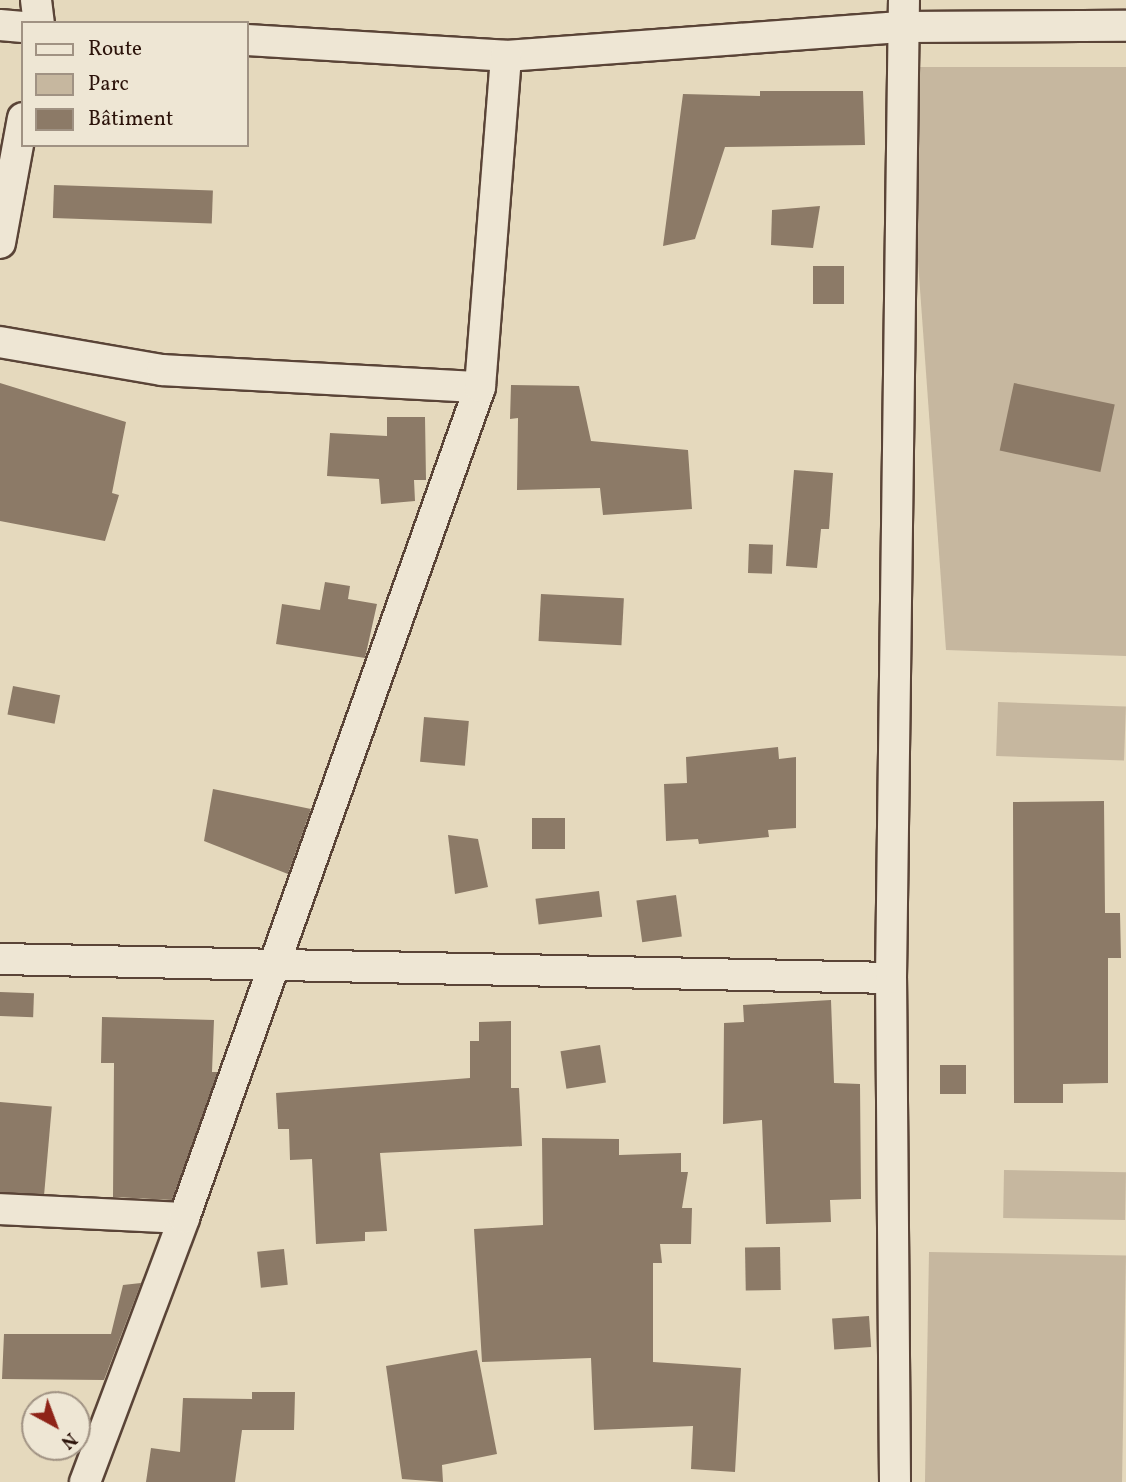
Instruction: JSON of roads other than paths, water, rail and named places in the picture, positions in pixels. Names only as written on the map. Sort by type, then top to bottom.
[{"type":"street","points":[[37,0],[39,21]]},
{"type":"street","points":[[895,1482],[891,978],[904,13]]},
{"type":"street","points":[[248,40],[506,56],[904,13],[1126,26]]},
{"type":"street","points":[[0,25],[21,27]]},
{"type":"street","points":[[85,1482],[184,1218],[480,387],[506,56]]},
{"type":"street","points":[[0,243],[21,129]]},
{"type":"street","points":[[0,342],[162,370],[480,387]]},
{"type":"street","points":[[0,960],[891,978]]},
{"type":"street","points":[[0,1209],[184,1218]]}]
